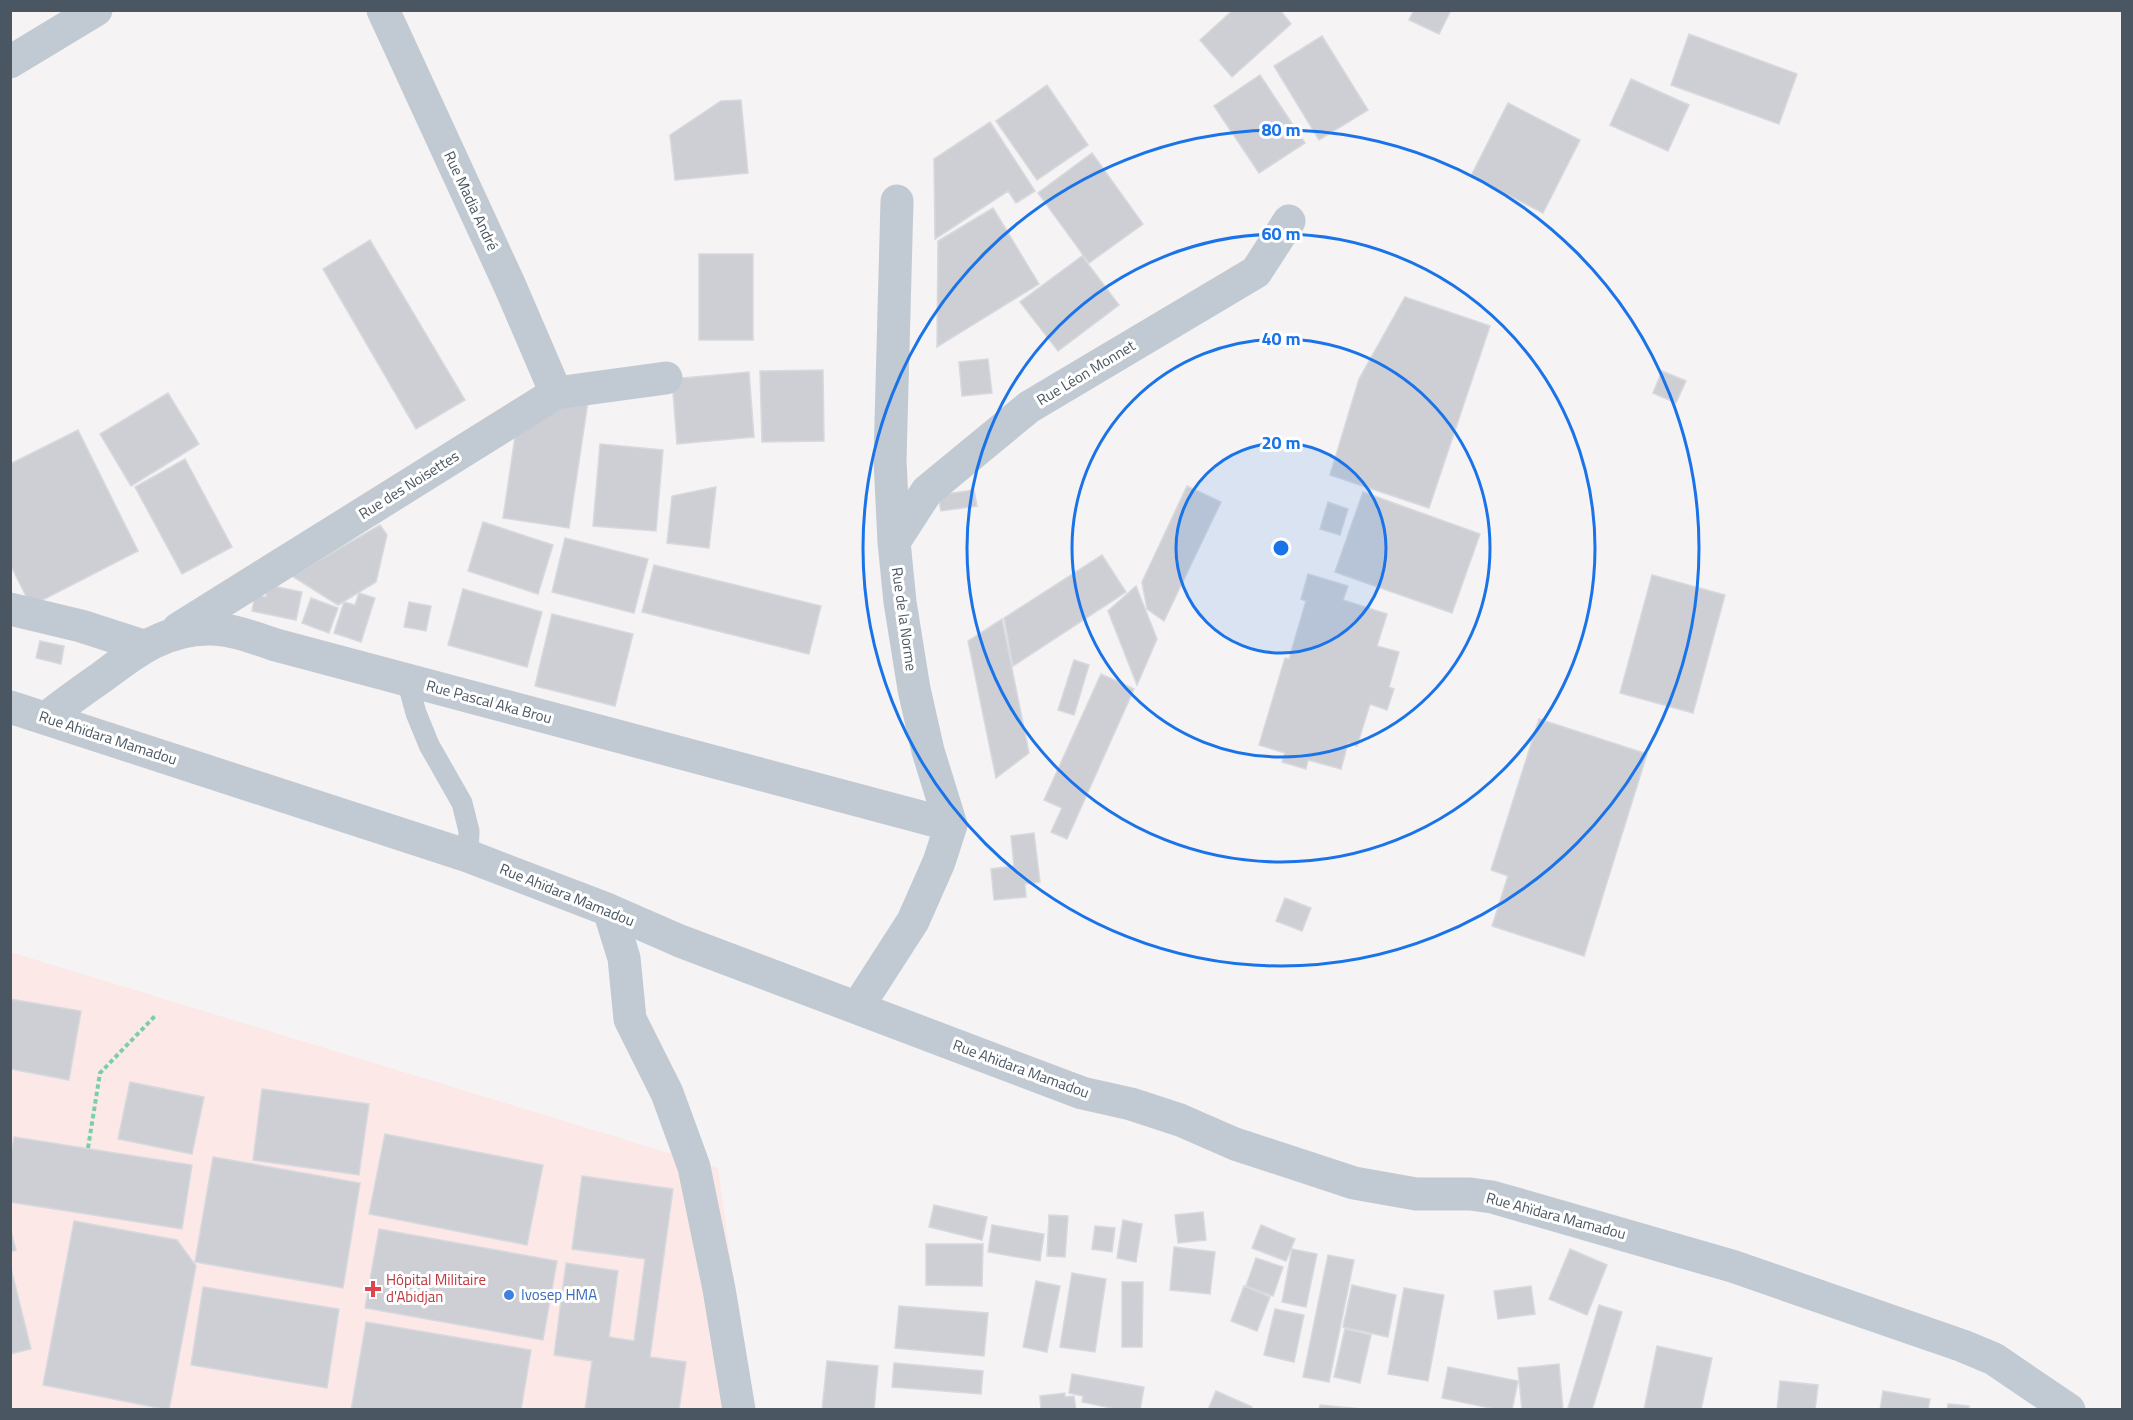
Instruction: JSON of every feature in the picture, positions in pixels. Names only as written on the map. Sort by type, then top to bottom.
[{"type":"street","name":"Rue Madia André","points":[[383,10],[510,286],[556,393]]},
{"type":"street","points":[[10,62],[86,13]]},
{"type":"street","name":"Rue de la Norme","points":[[897,201],[890,460],[894,542],[900,602],[914,689],[928,751],[951,825]]},
{"type":"street","name":"Rue Léon Monnet","points":[[894,542],[927,491],[1029,408],[1256,272],[1289,220]]},
{"type":"street","name":"Rue des Noisettes","points":[[156,641],[556,393],[666,378]]},
{"type":"street","points":[[10,609],[156,641]]},
{"type":"street","name":"Rue Pascal Aka Brou","points":[[46,718],[156,641],[190,630],[213,629],[237,632],[276,645],[951,825]]},
{"type":"street","name":"Rue Ahïdara Mamadou","points":[[10,707],[468,856],[609,910],[680,941],[1082,1093],[1131,1104],[1180,1120],[1234,1144],[1354,1183],[1416,1194],[1470,1194],[1492,1197],[1732,1266],[1983,1354],[1994,1359],[2069,1410]]},
{"type":"street","points":[[857,1008],[913,921],[939,862],[951,825]]},
{"type":"street","points":[[609,910],[624,958],[630,1019],[667,1093],[694,1167],[719,1288],[739,1410]]},
{"type":"lane","points":[[407,680],[429,745],[462,803],[469,831],[468,856]]},
{"type":"path","points":[[88,1148],[100,1073],[155,1016]]},
{"type":"shaded area","name":"Hôpital Militaire d'Abidjan","points":[[10,952],[718,1168],[751,1409],[11,1409]]},
{"type":"building","points":[[1233,10],[1280,10],[1291,24],[1232,77],[1200,40]]},
{"type":"building","points":[[1414,10],[1451,10],[1439,34],[1409,20]]},
{"type":"building","points":[[1689,34],[1797,74],[1779,124],[1671,85]]},
{"type":"building","points":[[1322,36],[1368,110],[1319,140],[1274,66]]},
{"type":"building","points":[[1260,75],[1305,143],[1259,173],[1214,106]]},
{"type":"building","points":[[1631,79],[1689,105],[1668,151],[1610,125]]},
{"type":"building","points":[[1047,85],[1088,145],[1037,180],[996,121]]},
{"type":"building","points":[[741,100],[748,173],[675,180],[670,135],[721,101]]},
{"type":"building","points":[[1508,103],[1580,140],[1543,213],[1471,176]]},
{"type":"building","points":[[990,122],[1035,191],[1016,203],[1008,191],[935,239],[934,159]]},
{"type":"building","points":[[1092,153],[1143,224],[1089,263],[1038,193]]},
{"type":"building","points":[[993,208],[1039,284],[937,347],[938,241]]},
{"type":"building","points":[[370,240],[465,400],[416,429],[323,269]]},
{"type":"building","points":[[699,254],[753,254],[753,340],[699,340]]},
{"type":"building","points":[[1082,256],[1119,305],[1058,351],[1020,302]]},
{"type":"building","points":[[1405,297],[1490,326],[1429,508],[1330,475],[1359,379]]},
{"type":"building","points":[[988,359],[992,393],[962,396],[959,362]]},
{"type":"building","points":[[823,370],[824,441],[762,442],[760,371]]},
{"type":"building","points":[[1662,371],[1686,381],[1676,403],[1653,393]]},
{"type":"building","points":[[749,372],[754,437],[677,444],[672,379]]},
{"type":"building","points":[[168,393],[199,444],[131,486],[100,434]]},
{"type":"building","points":[[589,395],[569,528],[503,518],[516,430]]},
{"type":"building","points":[[78,430],[138,551],[31,606],[10,564],[10,464]]},
{"type":"building","points":[[600,444],[663,450],[656,531],[593,526]]},
{"type":"building","points":[[185,459],[232,547],[182,574],[135,487]]},
{"type":"building","points":[[1187,486],[1221,502],[1164,621],[1147,609],[1142,582]]},
{"type":"building","points":[[716,487],[709,548],[667,543],[672,496]]},
{"type":"building","points":[[974,490],[977,506],[941,511],[938,495]]},
{"type":"building","points":[[1363,492],[1480,534],[1452,613],[1335,572]]},
{"type":"building","points":[[1328,502],[1348,509],[1340,535],[1320,529]]},
{"type":"building","points":[[483,522],[553,545],[538,594],[468,571]]},
{"type":"building","points":[[380,525],[387,535],[376,582],[338,605],[292,576]]},
{"type":"building","points":[[565,538],[648,559],[634,613],[552,592]]},
{"type":"building","points":[[1102,555],[1126,592],[1013,666],[1004,618]]},
{"type":"building","points":[[654,565],[821,606],[809,654],[642,612]]},
{"type":"building","points":[[1308,574],[1348,586],[1343,600],[1387,614],[1377,646],[1399,652],[1389,687],[1394,689],[1387,710],[1370,704],[1357,746],[1348,743],[1341,769],[1308,760],[1306,769],[1282,762],[1285,753],[1259,745],[1285,658],[1289,659],[1306,601],[1301,599]]},
{"type":"building","points":[[1652,575],[1725,595],[1693,713],[1620,693]]},
{"type":"building","points":[[268,585],[302,592],[296,620],[252,611],[255,595],[266,597]]},
{"type":"building","points":[[1136,586],[1157,639],[1137,685],[1108,611]]},
{"type":"building","points":[[463,589],[542,612],[527,667],[448,645]]},
{"type":"building","points":[[359,593],[375,598],[361,642],[334,633],[344,602],[355,605]]},
{"type":"building","points":[[311,598],[338,608],[329,633],[302,623]]},
{"type":"building","points":[[409,602],[431,606],[426,631],[404,627]]},
{"type":"building","points":[[552,614],[633,634],[615,706],[535,686]]},
{"type":"building","points":[[1002,619],[1029,753],[996,778],[968,641]]},
{"type":"building","points":[[40,641],[64,646],[61,664],[36,658]]},
{"type":"building","points":[[1074,660],[1089,665],[1074,715],[1058,710]]},
{"type":"building","points":[[1101,674],[1134,689],[1067,839],[1051,832],[1062,808],[1044,800]]},
{"type":"building","points":[[1539,719],[1647,754],[1584,956],[1492,926],[1508,876],[1491,870]]},
{"type":"building","points":[[1034,833],[1040,882],[1025,884],[1026,897],[994,900],[991,869],[1014,866],[1011,836]]},
{"type":"building","points":[[1285,898],[1311,908],[1302,931],[1276,921]]},
{"type":"building","points":[[10,999],[81,1011],[69,1080],[10,1069]]},
{"type":"building","points":[[130,1082],[204,1097],[192,1154],[118,1139]]},
{"type":"building","points":[[262,1089],[369,1104],[359,1175],[253,1160]]},
{"type":"building","points":[[385,1134],[543,1165],[527,1245],[369,1214]]},
{"type":"building","points":[[14,1137],[192,1165],[182,1229],[10,1202],[10,1160]]},
{"type":"building","points":[[213,1157],[360,1183],[343,1288],[195,1262]]},
{"type":"building","points":[[582,1176],[673,1189],[650,1357],[686,1362],[679,1410],[585,1410],[592,1361],[554,1355],[566,1263],[618,1271],[609,1337],[634,1341],[645,1259],[572,1249]]},
{"type":"building","points":[[934,1205],[987,1217],[982,1240],[929,1227]]},
{"type":"building","points":[[1203,1212],[1206,1240],[1178,1243],[1175,1215]]},
{"type":"building","points":[[1049,1215],[1068,1216],[1065,1257],[1047,1256]]},
{"type":"building","points":[[1123,1220],[1142,1224],[1136,1262],[1117,1258]]},
{"type":"building","points":[[74,1221],[177,1240],[196,1266],[169,1410],[43,1385]]},
{"type":"building","points":[[992,1225],[1044,1234],[1040,1261],[988,1252]]},
{"type":"building","points":[[1261,1225],[1295,1239],[1286,1261],[1252,1248]]},
{"type":"building","points":[[1095,1226],[1115,1228],[1112,1252],[1092,1249]]},
{"type":"building","points":[[10,1228],[16,1250],[10,1252]]},
{"type":"building","points":[[379,1229],[557,1261],[543,1340],[365,1308]]},
{"type":"building","points":[[926,1244],[983,1244],[982,1286],[926,1285]]},
{"type":"building","points":[[1174,1247],[1215,1252],[1210,1294],[1170,1290]]},
{"type":"building","points":[[1292,1249],[1317,1254],[1306,1307],[1282,1302]]},
{"type":"building","points":[[1570,1249],[1607,1265],[1587,1315],[1549,1299]]},
{"type":"building","points":[[1328,1255],[1354,1260],[1329,1382],[1303,1377]]},
{"type":"building","points":[[1256,1258],[1283,1267],[1273,1296],[1246,1286]]},
{"type":"building","points":[[10,1264],[31,1349],[10,1354]]},
{"type":"building","points":[[1072,1273],[1106,1279],[1095,1352],[1060,1347]]},
{"type":"building","points":[[1036,1281],[1060,1286],[1047,1352],[1023,1347]]},
{"type":"building","points":[[1122,1282],[1143,1282],[1142,1347],[1122,1347]]},
{"type":"building","points":[[1352,1285],[1396,1295],[1388,1337],[1343,1327]]},
{"type":"building","points":[[1244,1286],[1270,1297],[1257,1331],[1231,1321]]},
{"type":"building","points":[[1531,1286],[1535,1314],[1498,1319],[1494,1291]]},
{"type":"building","points":[[203,1287],[339,1309],[327,1388],[191,1365]]},
{"type":"building","points":[[1404,1288],[1444,1295],[1428,1381],[1388,1374]]},
{"type":"building","points":[[1599,1305],[1622,1312],[1592,1410],[1573,1410],[1568,1408]]},
{"type":"building","points":[[899,1306],[988,1313],[984,1356],[895,1348]]},
{"type":"building","points":[[1275,1309],[1304,1315],[1294,1362],[1264,1355]]},
{"type":"building","points":[[366,1322],[531,1350],[521,1410],[351,1410]]},
{"type":"building","points":[[1345,1329],[1371,1335],[1360,1383],[1334,1377]]},
{"type":"building","points":[[1657,1346],[1712,1358],[1701,1410],[1644,1410]]},
{"type":"building","points":[[827,1361],[878,1366],[874,1410],[822,1410]]},
{"type":"building","points":[[894,1363],[983,1371],[981,1394],[892,1387]]},
{"type":"building","points":[[1559,1364],[1563,1410],[1522,1410],[1518,1368]]},
{"type":"building","points":[[1448,1367],[1518,1381],[1512,1410],[1499,1410],[1442,1398]]},
{"type":"building","points":[[1072,1374],[1144,1387],[1140,1410],[1120,1410],[1082,1402],[1083,1396],[1069,1393]]},
{"type":"building","points":[[1780,1381],[1818,1385],[1815,1410],[1777,1410]]},
{"type":"building","points":[[1216,1391],[1252,1407],[1251,1410],[1208,1410]]},
{"type":"building","points":[[1883,1391],[1930,1399],[1928,1410],[1880,1410]]},
{"type":"building","points":[[1065,1393],[1065,1397],[1074,1396],[1076,1410],[1041,1410],[1040,1396]]},
{"type":"building","points":[[1948,1404],[1969,1406],[1969,1410],[1947,1410]]},
{"type":"building","points":[[1320,1405],[1361,1409],[1361,1410],[1319,1410]]},
{"type":"place","name":"Hôpital Militaire d'Abidjan","points":[[373,1289]]},
{"type":"place","name":"Ivosep HMA","points":[[509,1295]]}]
